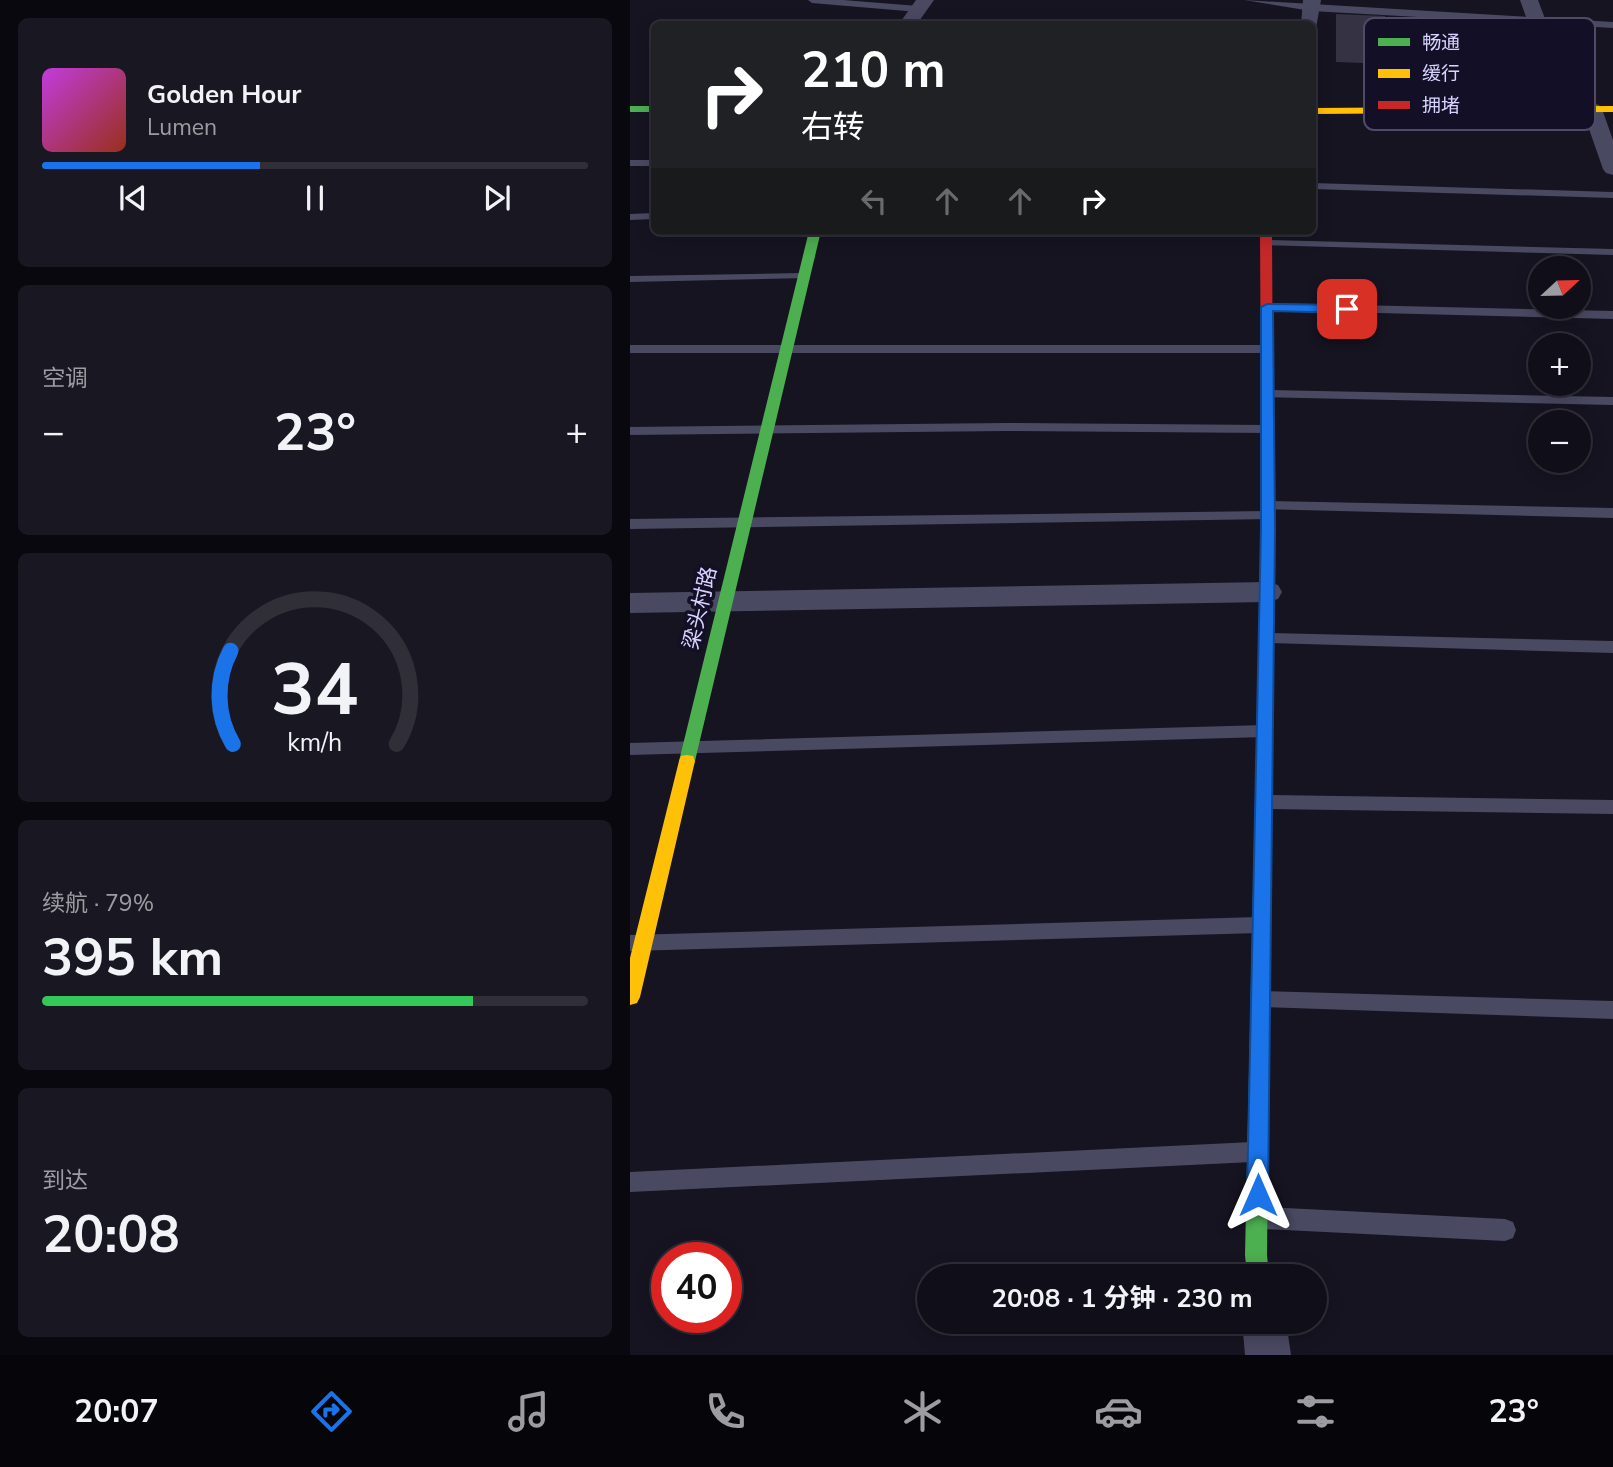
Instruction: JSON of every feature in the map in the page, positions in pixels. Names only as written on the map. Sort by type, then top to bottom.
[{"type":"street","points":[[1529,0],[1535,18]]},
{"type":"street","points":[[910,21],[922,5]]},
{"type":"street","points":[[630,109],[651,109]]},
{"type":"street","points":[[1316,111],[1364,111]]},
{"type":"street","points":[[1603,112],[1613,169]]},
{"type":"street","points":[[630,116],[651,116]]},
{"type":"street","points":[[1316,117],[1364,116]]},
{"type":"street","name":"梁头村路","points":[[630,997],[637,942],[690,748],[814,235]]},
{"type":"street","points":[[1258,1264],[1268,511],[1266,237]]},
{"type":"street","points":[[630,603],[1267,592]]},
{"type":"street","points":[[1266,1334],[1268,1355]]},
{"type":"lane","points":[[813,0],[922,5]]},
{"type":"lane","points":[[1248,0],[1311,11],[1468,18]]},
{"type":"lane","points":[[1595,24],[1613,25]]},
{"type":"lane","points":[[630,163],[651,163]]},
{"type":"lane","points":[[1316,186],[1613,195]]},
{"type":"lane","points":[[630,217],[651,216]]},
{"type":"lane","points":[[1266,237],[1613,252]]},
{"type":"lane","points":[[630,279],[803,276]]},
{"type":"lane","points":[[1267,307],[1613,315]]},
{"type":"lane","points":[[630,349],[1267,349]]},
{"type":"lane","points":[[1267,394],[1613,401]]},
{"type":"lane","points":[[630,431],[766,428],[1268,429]]},
{"type":"lane","points":[[630,524],[1268,511],[1613,513]]},
{"type":"lane","points":[[1266,638],[1613,647]]},
{"type":"lane","points":[[630,749],[1265,731]]},
{"type":"lane","points":[[1264,802],[1613,807]]},
{"type":"lane","points":[[637,942],[1262,925]]},
{"type":"lane","points":[[1261,999],[1613,1010]]},
{"type":"lane","points":[[630,1182],[1258,1151]]},
{"type":"lane","points":[[1257,1217],[1505,1230]]},
{"type":"building","points":[[1336,14],[1385,16],[1364,18],[1364,63],[1336,62]]},
{"type":"traffic: fast","points":[[630,109],[651,109]]},
{"type":"traffic: fast","points":[[687,761],[814,235]]},
{"type":"traffic: fast","points":[[1257,1264],[1268,528],[1267,409]]},
{"type":"traffic: slow","points":[[1595,109],[1613,109]]},
{"type":"traffic: slow","points":[[1316,111],[1364,111]]},
{"type":"traffic: slow","points":[[630,997],[687,761]]},
{"type":"traffic: jam","points":[[1266,235],[1267,409]]},
{"type":"route","points":[[1258,1195],[1268,528],[1267,307],[1347,309]]}]
